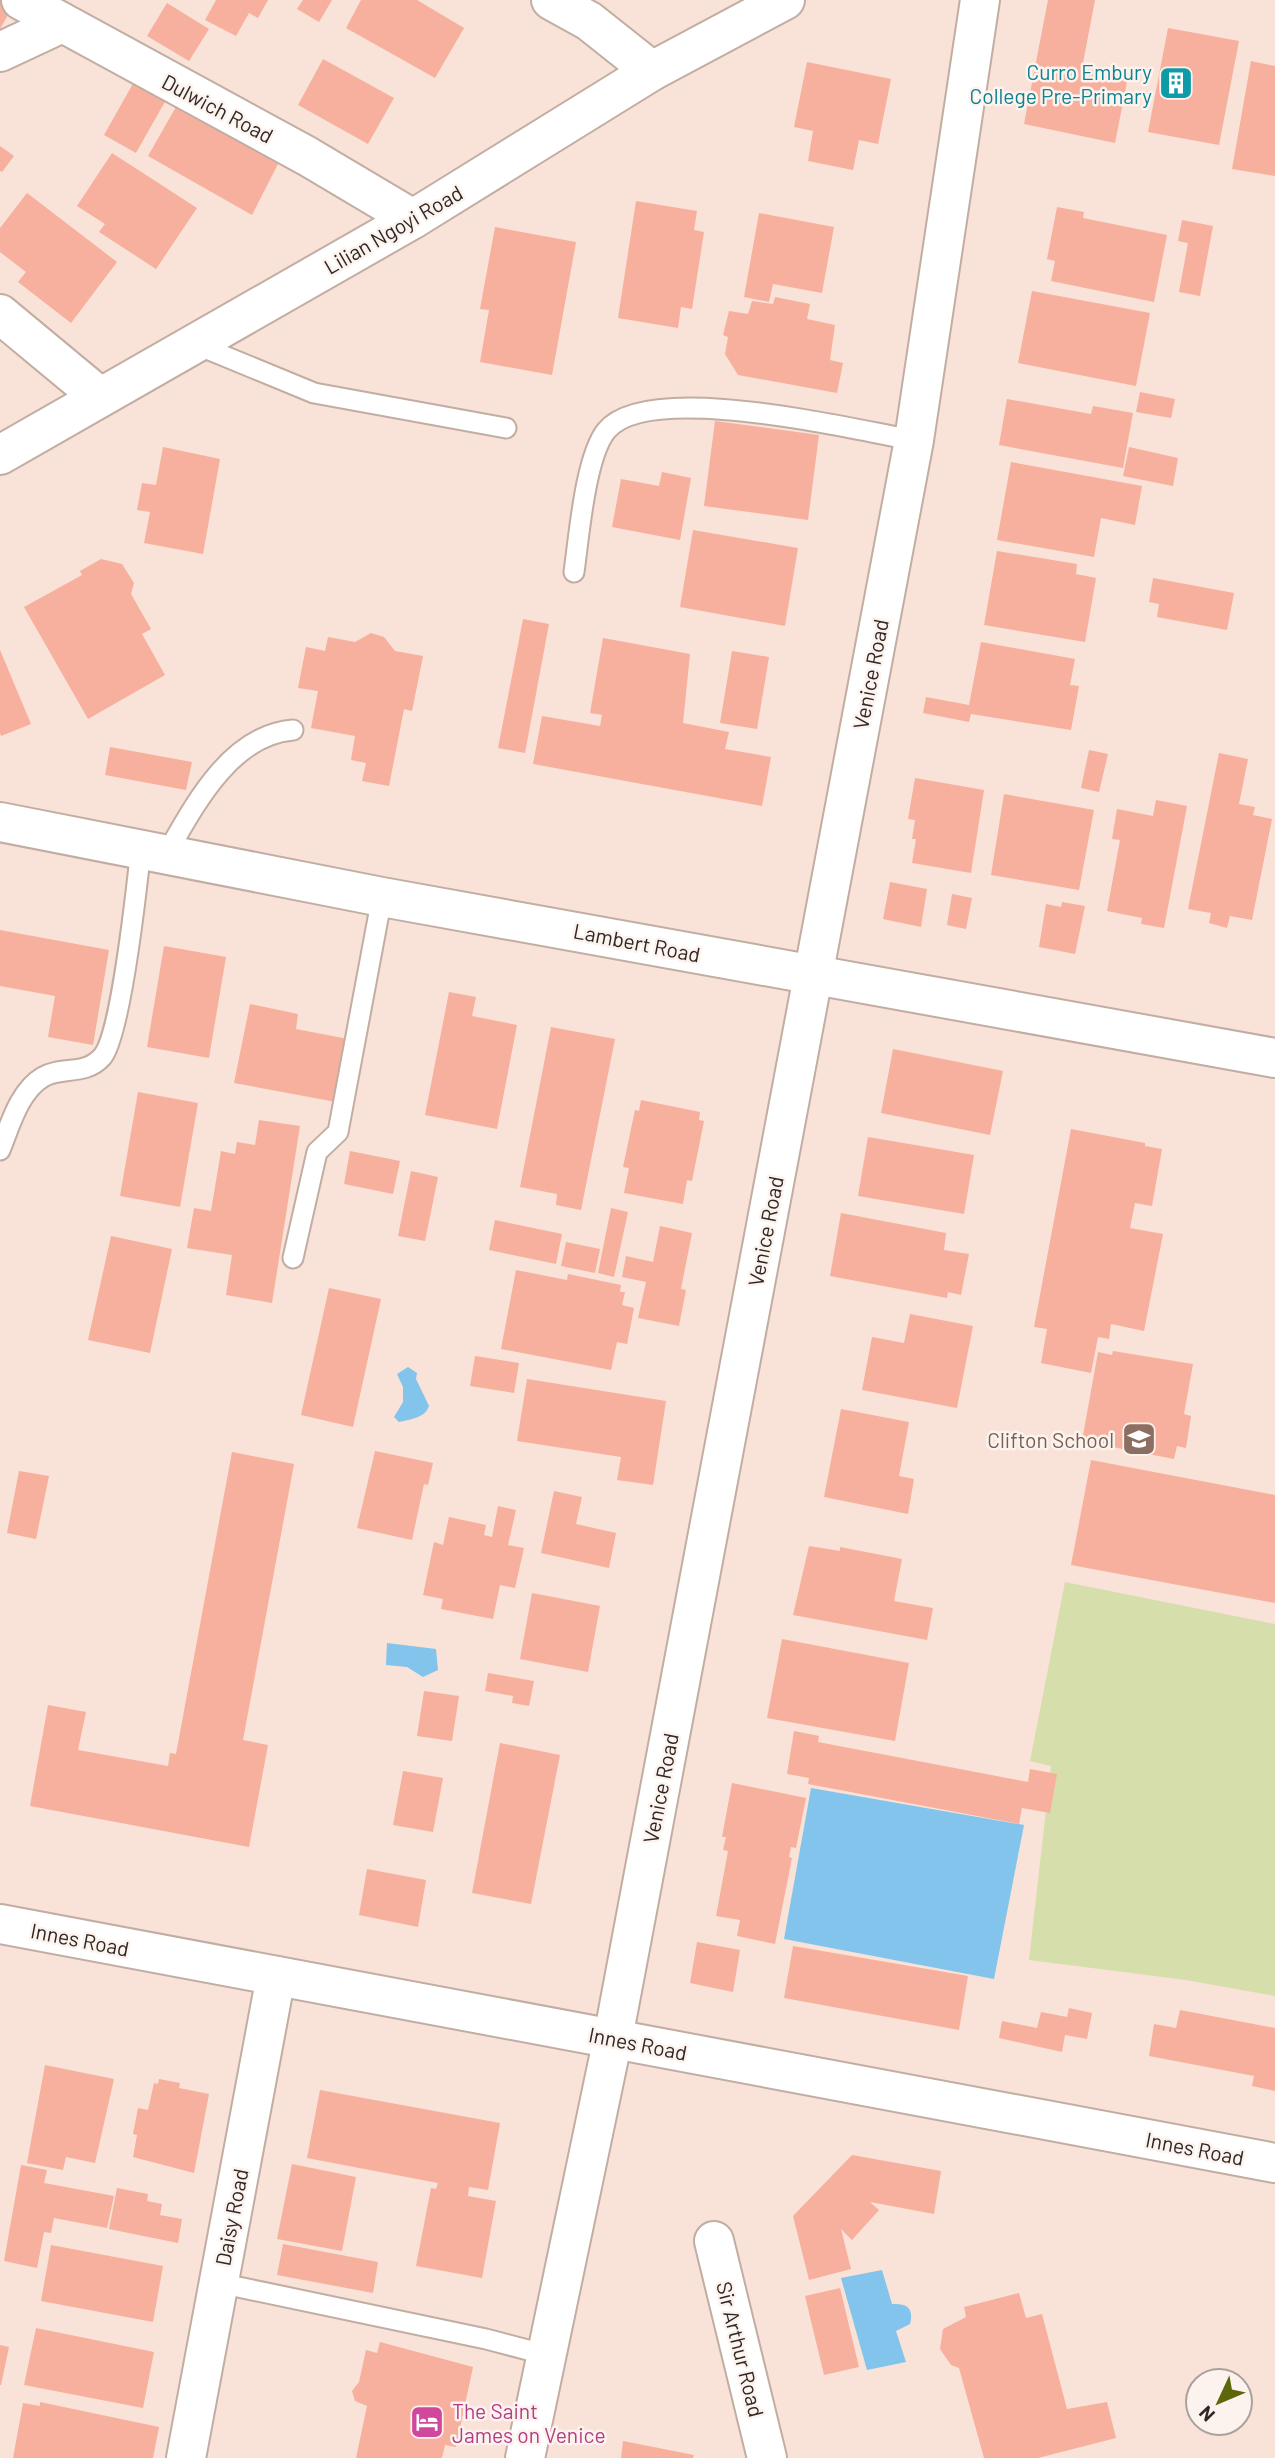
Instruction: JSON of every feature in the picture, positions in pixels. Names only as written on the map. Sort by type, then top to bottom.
[{"type":"street","name":"Dulwich Road","points":[[21,0],[307,156],[413,219]]},
{"type":"street","points":[[551,0],[589,21],[652,71]]},
{"type":"street","name":"Lilian Ngoyi Road","points":[[0,455],[413,219],[652,71],[785,0]]},
{"type":"street","name":"Venice Road","points":[[525,2458],[613,2038],[914,440],[980,0]]},
{"type":"street","points":[[0,52],[62,23]]},
{"type":"street","points":[[0,314],[100,397]]},
{"type":"street","name":"Lambert Road","points":[[0,822],[382,897],[1275,1058]]},
{"type":"street","name":"Innes Road","points":[[0,1924],[1275,2163]]},
{"type":"street","name":"Daisy Road","points":[[186,2458],[276,1976]]},
{"type":"street","name":"Sir Arthur Road","points":[[714,2241],[767,2458]]},
{"type":"lane","points":[[194,344],[314,393],[506,428]]},
{"type":"lane","points":[[574,572],[582,511],[596,453],[606,431],[620,420],[639,412],[677,406],[747,412],[914,440]]},
{"type":"lane","points":[[0,1150],[20,1102],[36,1083],[52,1074],[89,1067],[108,1049],[154,851],[234,757],[255,741],[277,731],[293,730]]},
{"type":"lane","points":[[293,1258],[317,1152],[338,1132],[382,897]]},
{"type":"lane","points":[[219,2283],[486,2339],[547,2355]]},
{"type":"green space","points":[[1065,1582],[1275,1624],[1275,1996],[1186,1980],[1029,1960],[1051,1766],[1030,1761]]},
{"type":"water","points":[[408,1367],[417,1373],[416,1379],[429,1406],[421,1416],[399,1422],[394,1417],[403,1402],[403,1387],[397,1374]]},
{"type":"water","points":[[387,1643],[436,1649],[438,1670],[423,1677],[407,1667],[386,1665]]},
{"type":"water","points":[[811,1788],[1024,1825],[994,1979],[784,1939]]},
{"type":"water","points":[[882,2270],[892,2304],[902,2304],[910,2310],[910,2324],[896,2331],[906,2362],[867,2370],[841,2278]]},
{"type":"building","points":[[0,0],[13,6],[0,29]]},
{"type":"building","points":[[216,0],[268,0],[258,18],[249,13],[236,36],[205,20]]},
{"type":"building","points":[[303,0],[332,0],[319,22],[297,9]]},
{"type":"building","points":[[361,0],[417,0],[464,28],[435,78],[346,28]]},
{"type":"building","points":[[1048,0],[1095,0],[1082,68],[1128,77],[1115,143],[1024,124]]},
{"type":"building","points":[[167,3],[209,29],[189,61],[147,36]]},
{"type":"building","points":[[1168,28],[1239,41],[1219,145],[1148,132]]},
{"type":"building","points":[[323,59],[394,98],[368,144],[298,105]]},
{"type":"building","points":[[1251,61],[1275,66],[1275,176],[1232,169]]},
{"type":"building","points":[[807,62],[891,79],[878,144],[859,140],[853,170],[808,161],[813,131],[794,127]]},
{"type":"building","points":[[135,80],[167,98],[136,153],[104,135]]},
{"type":"building","points":[[177,105],[278,164],[252,215],[148,156]]},
{"type":"building","points":[[0,146],[14,156],[2,172],[0,171]]},
{"type":"building","points":[[112,153],[197,208],[156,269],[99,232],[105,224],[77,206]]},
{"type":"building","points":[[27,193],[117,262],[71,323],[18,282],[26,272],[0,252],[0,228]]},
{"type":"building","points":[[636,201],[697,211],[694,230],[704,232],[692,309],[681,307],[678,328],[618,318]]},
{"type":"building","points":[[1057,207],[1084,212],[1083,218],[1167,235],[1154,302],[1051,281],[1055,261],[1047,259]]},
{"type":"building","points":[[759,213],[834,227],[822,293],[773,284],[769,302],[744,297]]},
{"type":"building","points":[[1182,220],[1213,226],[1200,296],[1179,292],[1188,243],[1178,241]]},
{"type":"building","points":[[495,227],[576,242],[552,375],[480,362],[489,310],[480,309]]},
{"type":"building","points":[[1032,291],[1150,313],[1136,386],[1018,363]]},
{"type":"building","points":[[775,297],[810,304],[807,319],[835,325],[830,360],[843,363],[837,393],[738,375],[725,354],[728,337],[723,335],[729,311],[748,314],[752,301],[773,304]]},
{"type":"building","points":[[1140,392],[1175,399],[1171,418],[1136,412]]},
{"type":"building","points":[[1007,399],[1091,414],[1093,406],[1133,413],[1123,468],[999,445]]},
{"type":"building","points":[[715,421],[819,435],[808,520],[704,506]]},
{"type":"building","points":[[163,447],[220,459],[203,554],[144,543],[150,512],[137,510],[142,483],[156,485]]},
{"type":"building","points":[[1129,447],[1178,458],[1173,486],[1123,476]]},
{"type":"building","points":[[1011,462],[1142,486],[1135,525],[1101,518],[1094,557],[997,540]]},
{"type":"building","points":[[662,472],[691,478],[680,540],[612,527],[621,479],[659,486]]},
{"type":"building","points":[[693,530],[798,548],[785,626],[680,607]]},
{"type":"building","points":[[997,551],[1077,564],[1076,574],[1096,578],[1085,642],[984,625]]},
{"type":"building","points":[[101,559],[122,564],[134,583],[131,594],[151,629],[142,634],[165,675],[88,719],[24,607],[82,575],[80,571]]},
{"type":"building","points":[[1153,578],[1234,593],[1227,630],[1157,617],[1159,604],[1149,602]]},
{"type":"building","points":[[523,619],[549,624],[525,753],[498,748]]},
{"type":"building","points":[[371,633],[384,637],[395,651],[423,656],[412,711],[404,709],[389,786],[362,781],[366,763],[351,760],[355,736],[311,728],[318,691],[298,688],[306,647],[325,651],[328,637],[355,642]]},
{"type":"building","points":[[603,638],[690,654],[683,723],[729,732],[725,749],[771,757],[762,806],[533,764],[542,716],[600,726],[602,715],[590,713]]},
{"type":"building","points":[[981,642],[1075,659],[1070,685],[1079,686],[1071,730],[971,714],[969,722],[923,713],[926,697],[969,705]]},
{"type":"building","points":[[0,650],[31,724],[1,736],[0,733]]},
{"type":"building","points":[[732,651],[769,657],[757,729],[720,723]]},
{"type":"building","points":[[110,747],[192,762],[186,790],[105,775]]},
{"type":"building","points":[[1089,750],[1108,754],[1099,792],[1081,788]]},
{"type":"building","points":[[1219,753],[1248,759],[1239,804],[1255,807],[1253,815],[1272,819],[1252,920],[1230,916],[1227,928],[1209,923],[1211,913],[1188,909]]},
{"type":"building","points":[[915,778],[984,790],[971,873],[912,863],[916,839],[912,839],[915,820],[908,819]]},
{"type":"building","points":[[1004,794],[1094,810],[1079,890],[991,875]]},
{"type":"building","points":[[1156,800],[1187,806],[1164,928],[1141,924],[1142,918],[1107,911],[1120,840],[1112,839],[1117,809],[1153,816]]},
{"type":"building","points":[[890,882],[927,889],[921,927],[883,919]]},
{"type":"building","points":[[952,894],[972,898],[966,929],[947,925]]},
{"type":"building","points":[[1062,902],[1085,906],[1075,954],[1039,947],[1046,904],[1061,907]]},
{"type":"building","points":[[0,930],[109,950],[93,1045],[48,1037],[55,996],[0,986]]},
{"type":"building","points":[[164,946],[226,957],[209,1058],[147,1047]]},
{"type":"building","points":[[449,992],[476,997],[472,1016],[517,1025],[497,1129],[425,1115]]},
{"type":"building","points":[[250,1004],[298,1014],[296,1029],[348,1039],[336,1102],[234,1083]]},
{"type":"building","points":[[551,1027],[615,1039],[581,1210],[556,1205],[557,1194],[520,1187]]},
{"type":"building","points":[[893,1049],[1003,1071],[990,1135],[881,1113]]},
{"type":"building","points":[[138,1092],[198,1103],[180,1207],[120,1196]]},
{"type":"building","points":[[641,1100],[700,1112],[699,1120],[704,1121],[692,1181],[687,1180],[683,1204],[624,1193],[629,1168],[623,1167],[635,1110],[639,1111]]},
{"type":"building","points":[[259,1120],[300,1126],[272,1303],[226,1295],[232,1255],[187,1248],[194,1208],[211,1211],[221,1151],[235,1154],[237,1142],[255,1145]]},
{"type":"building","points":[[1071,1129],[1145,1143],[1145,1146],[1162,1149],[1152,1206],[1135,1203],[1130,1228],[1163,1234],[1144,1331],[1111,1324],[1109,1339],[1098,1337],[1091,1373],[1041,1363],[1047,1329],[1034,1327]]},
{"type":"building","points":[[868,1137],[974,1155],[964,1214],[858,1196]]},
{"type":"building","points":[[350,1151],[400,1161],[393,1194],[344,1184]]},
{"type":"building","points":[[411,1171],[438,1177],[425,1241],[398,1236]]},
{"type":"building","points":[[611,1208],[628,1212],[614,1277],[598,1273]]},
{"type":"building","points":[[841,1213],[946,1233],[944,1250],[969,1254],[961,1295],[948,1292],[947,1298],[830,1276]]},
{"type":"building","points":[[495,1220],[562,1234],[556,1264],[489,1250]]},
{"type":"building","points":[[660,1226],[692,1233],[681,1289],[686,1290],[679,1326],[638,1318],[646,1282],[622,1277],[626,1256],[653,1262]]},
{"type":"building","points":[[111,1236],[172,1249],[150,1353],[88,1340]]},
{"type":"building","points":[[566,1242],[600,1249],[595,1273],[561,1266]]},
{"type":"building","points":[[516,1270],[567,1280],[568,1274],[621,1285],[620,1292],[625,1292],[622,1305],[634,1308],[627,1344],[617,1342],[611,1370],[501,1349]]},
{"type":"building","points":[[329,1288],[381,1299],[353,1427],[301,1415]]},
{"type":"building","points":[[910,1314],[973,1326],[957,1408],[862,1390],[872,1337],[904,1343]]},
{"type":"building","points":[[1113,1351],[1193,1364],[1184,1414],[1191,1416],[1186,1448],[1177,1446],[1174,1459],[1082,1441],[1098,1352],[1112,1355]]},
{"type":"building","points":[[475,1356],[519,1363],[514,1393],[470,1386]]},
{"type":"building","points":[[527,1379],[666,1401],[653,1485],[617,1480],[621,1457],[517,1441]]},
{"type":"building","points":[[841,1409],[909,1422],[899,1476],[914,1479],[908,1514],[824,1497]]},
{"type":"building","points":[[375,1451],[433,1463],[428,1485],[424,1484],[412,1540],[357,1528]]},
{"type":"building","points":[[232,1452],[294,1464],[243,1740],[268,1745],[249,1847],[30,1806],[48,1705],[86,1712],[78,1750],[168,1766],[170,1753],[176,1754]]},
{"type":"building","points":[[1091,1460],[1275,1495],[1275,1603],[1071,1565]]},
{"type":"building","points":[[19,1471],[49,1476],[36,1539],[7,1533]]},
{"type":"building","points":[[554,1491],[582,1497],[576,1524],[616,1533],[609,1568],[541,1553]]},
{"type":"building","points":[[498,1506],[516,1510],[508,1545],[524,1548],[515,1588],[500,1585],[493,1619],[441,1609],[443,1599],[423,1595],[434,1542],[443,1545],[449,1517],[486,1525],[484,1535],[492,1537]]},
{"type":"building","points":[[809,1546],[840,1551],[840,1547],[902,1559],[894,1601],[933,1608],[927,1640],[793,1615]]},
{"type":"building","points":[[532,1593],[600,1606],[588,1672],[520,1659]]},
{"type":"building","points":[[782,1639],[909,1663],[895,1741],[767,1718]]},
{"type":"building","points":[[488,1673],[534,1681],[529,1706],[512,1703],[513,1696],[485,1691]]},
{"type":"building","points":[[424,1691],[459,1696],[452,1741],[417,1736]]},
{"type":"building","points":[[794,1731],[819,1736],[818,1742],[1028,1782],[1030,1769],[1057,1774],[1050,1813],[1022,1808],[1019,1824],[808,1784],[809,1778],[787,1774]]},
{"type":"building","points":[[500,1743],[560,1755],[531,1904],[472,1893]]},
{"type":"building","points":[[403,1771],[443,1778],[433,1832],[393,1825]]},
{"type":"building","points":[[732,1783],[806,1798],[796,1848],[791,1847],[789,1857],[792,1858],[775,1944],[737,1936],[740,1920],[716,1916],[728,1851],[723,1850],[726,1837],[722,1837]]},
{"type":"building","points":[[367,1869],[426,1880],[418,1927],[359,1915]]},
{"type":"building","points":[[697,1942],[740,1950],[733,1992],[690,1983]]},
{"type":"building","points":[[793,1946],[968,1976],[959,2030],[784,1998]]},
{"type":"building","points":[[1069,2008],[1092,2013],[1087,2039],[1065,2035],[1062,2052],[999,2038],[1002,2021],[1037,2028],[1041,2012],[1067,2017]]},
{"type":"building","points":[[1180,2010],[1275,2028],[1275,2091],[1252,2086],[1254,2076],[1149,2056],[1154,2024],[1176,2028]]},
{"type":"building","points":[[45,2065],[114,2079],[95,2163],[66,2157],[63,2170],[27,2163]]},
{"type":"building","points":[[159,2079],[180,2083],[179,2088],[209,2094],[194,2173],[133,2157],[137,2135],[133,2134],[138,2108],[148,2110],[154,2083],[158,2084]]},
{"type":"building","points":[[320,2090],[500,2123],[488,2190],[469,2187],[468,2196],[496,2201],[482,2278],[416,2266],[431,2188],[436,2189],[438,2183],[307,2158]]},
{"type":"building","points":[[852,2155],[941,2171],[934,2214],[870,2202],[879,2210],[852,2240],[841,2229],[851,2269],[809,2280],[793,2216]]},
{"type":"building","points":[[292,2164],[356,2177],[342,2251],[277,2239]]},
{"type":"building","points":[[21,2165],[47,2170],[44,2183],[114,2196],[107,2228],[54,2218],[51,2233],[44,2232],[37,2268],[4,2261]]},
{"type":"building","points":[[117,2188],[148,2194],[147,2201],[162,2204],[160,2215],[182,2219],[178,2243],[109,2229]]},
{"type":"building","points":[[283,2244],[378,2262],[373,2293],[277,2275]]},
{"type":"building","points":[[51,2245],[163,2266],[153,2322],[41,2301]]},
{"type":"building","points":[[840,2288],[859,2367],[824,2375],[805,2296]]},
{"type":"building","points":[[1019,2293],[1026,2318],[1042,2314],[1067,2409],[1107,2402],[1116,2438],[1038,2458],[984,2458],[959,2368],[951,2365],[940,2349],[943,2329],[966,2317],[964,2307]]},
{"type":"building","points":[[36,2328],[154,2352],[143,2408],[24,2385]]},
{"type":"building","points":[[380,2342],[473,2367],[456,2447],[445,2445],[442,2458],[356,2458],[367,2406],[355,2401],[352,2391],[359,2382],[366,2350],[377,2353]]},
{"type":"building","points":[[0,2345],[9,2347],[1,2385],[0,2385]]},
{"type":"building","points":[[40,2402],[159,2427],[153,2458],[13,2458],[23,2403],[40,2406]]},
{"type":"building","points":[[623,2441],[694,2455],[693,2458],[621,2458]]},
{"type":"place","name":"Curro Embury College Pre-Primary","points":[[1176,83]]},
{"type":"place","name":"Clifton School","points":[[1139,1439]]},
{"type":"place","name":"The Saint James on Venice","points":[[427,2422]]}]
